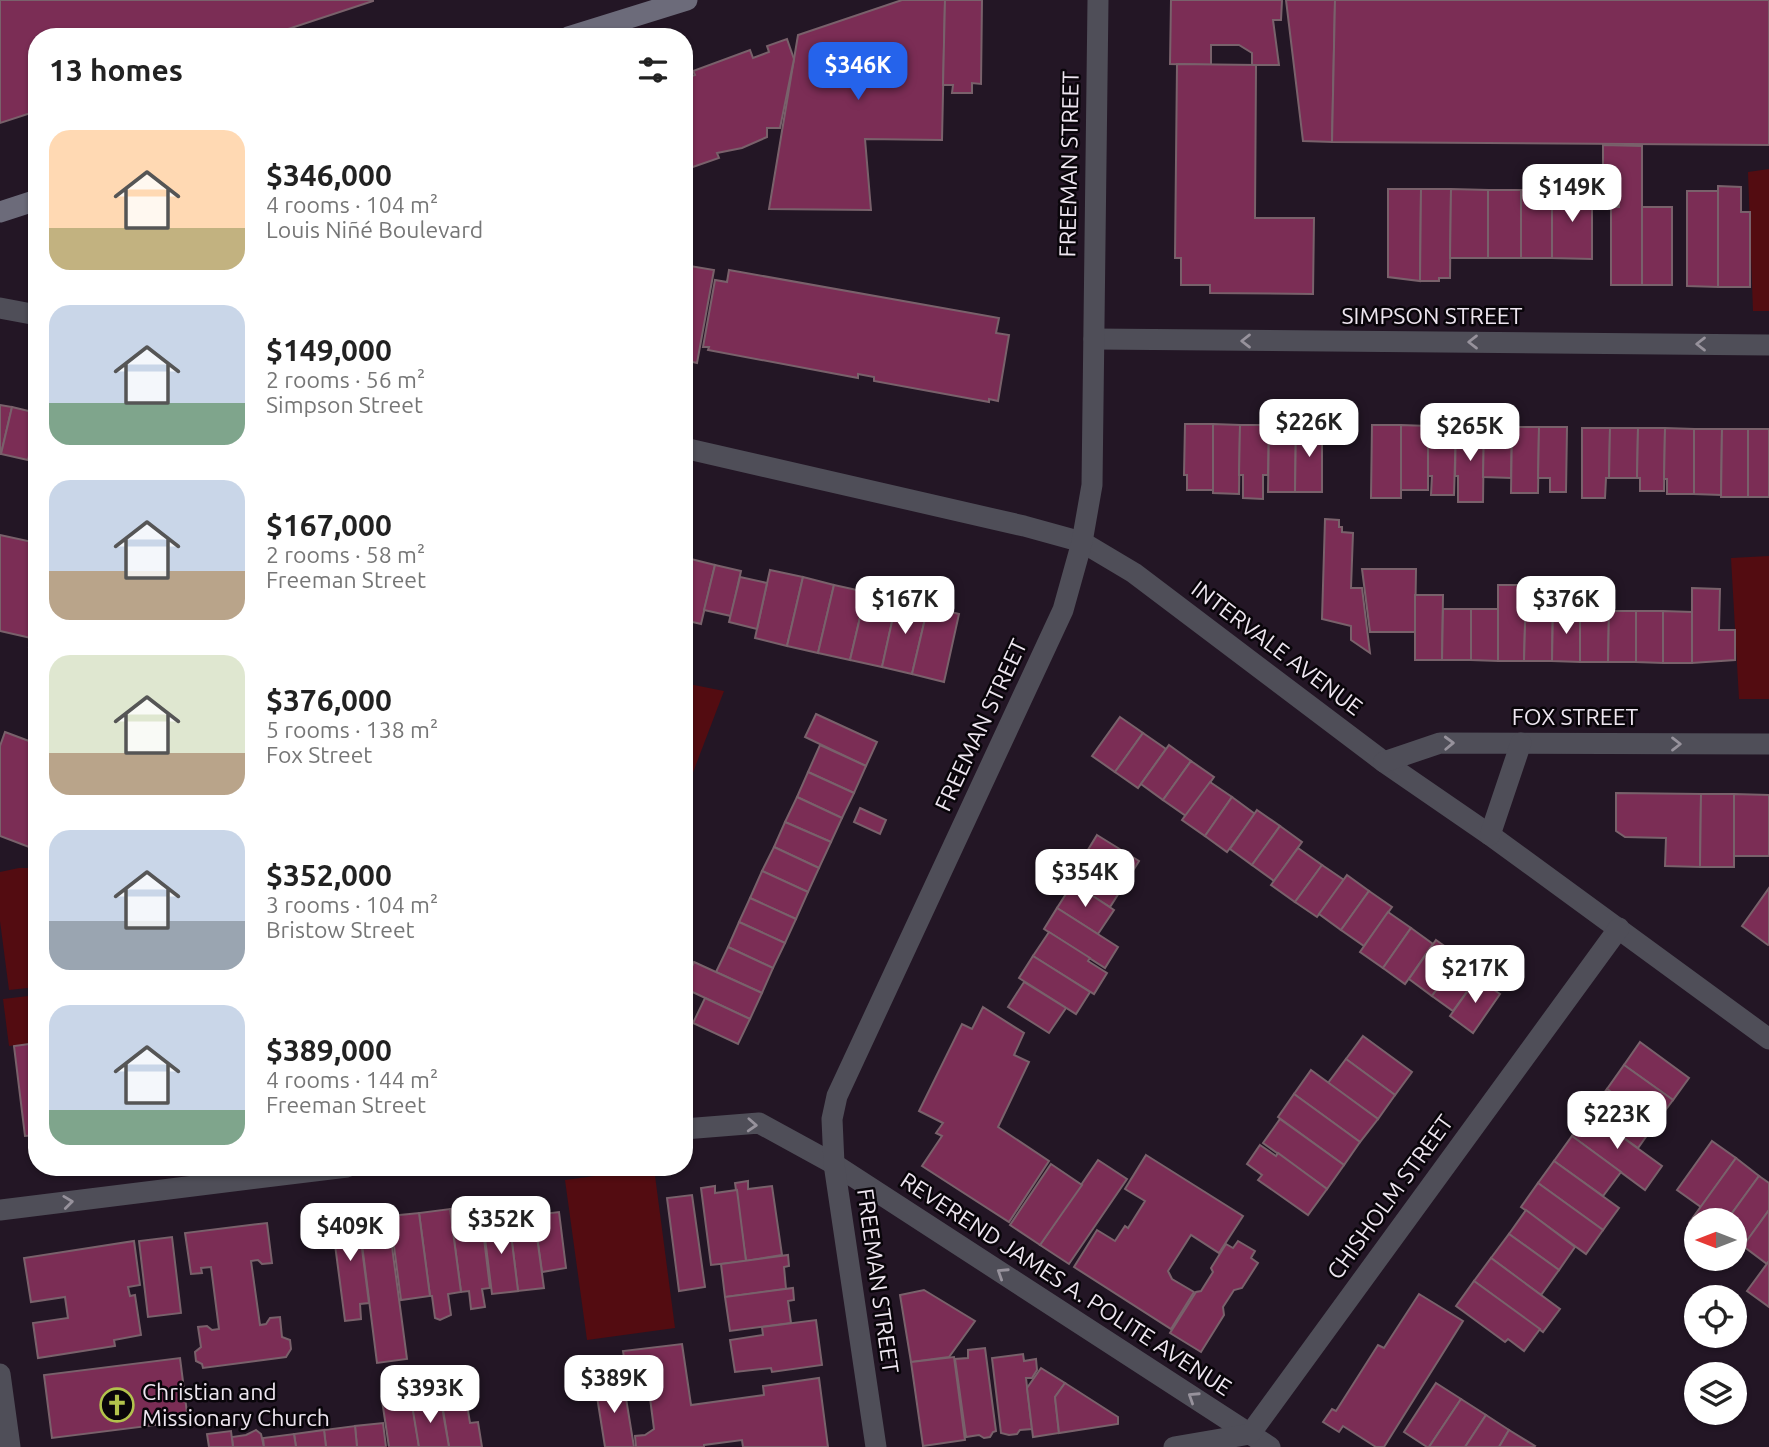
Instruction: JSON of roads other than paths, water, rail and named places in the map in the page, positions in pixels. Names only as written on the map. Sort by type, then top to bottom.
[{"type":"street","points":[[597,28],[687,0]]},
{"type":"street","name":"FREEMAN STREET","points":[[876,1447],[834,1164],[832,1119],[837,1096],[1063,610],[1082,542],[1092,485],[1098,0]]},
{"type":"street","points":[[0,212],[28,203]]},
{"type":"street","points":[[0,308],[28,313]]},
{"type":"street","name":"SIMPSON STREET","points":[[1094,339],[1769,345]]},
{"type":"street","name":"INTERVALE AVENUE","points":[[693,451],[1024,526],[1082,542],[1134,573],[1384,762],[1490,835],[1769,1039]]},
{"type":"street","name":"FOX STREET","points":[[1384,762],[1440,743],[1769,744]]},
{"type":"street","points":[[1490,835],[1521,743]]},
{"type":"street","name":"CHISHOLM STREET","points":[[1250,1434],[1619,928]]},
{"type":"street","name":"REVEREND JAMES A. POLITE AVENUE","points":[[693,1128],[759,1123],[834,1164],[1270,1447]]},
{"type":"street","points":[[0,1210],[274,1176]]},
{"type":"street","points":[[0,1374],[10,1447]]},
{"type":"street","points":[[1174,1447],[1250,1434]]},
{"type":"place","name":"Christian and Missionary Church","points":[[117,1405]]}]
